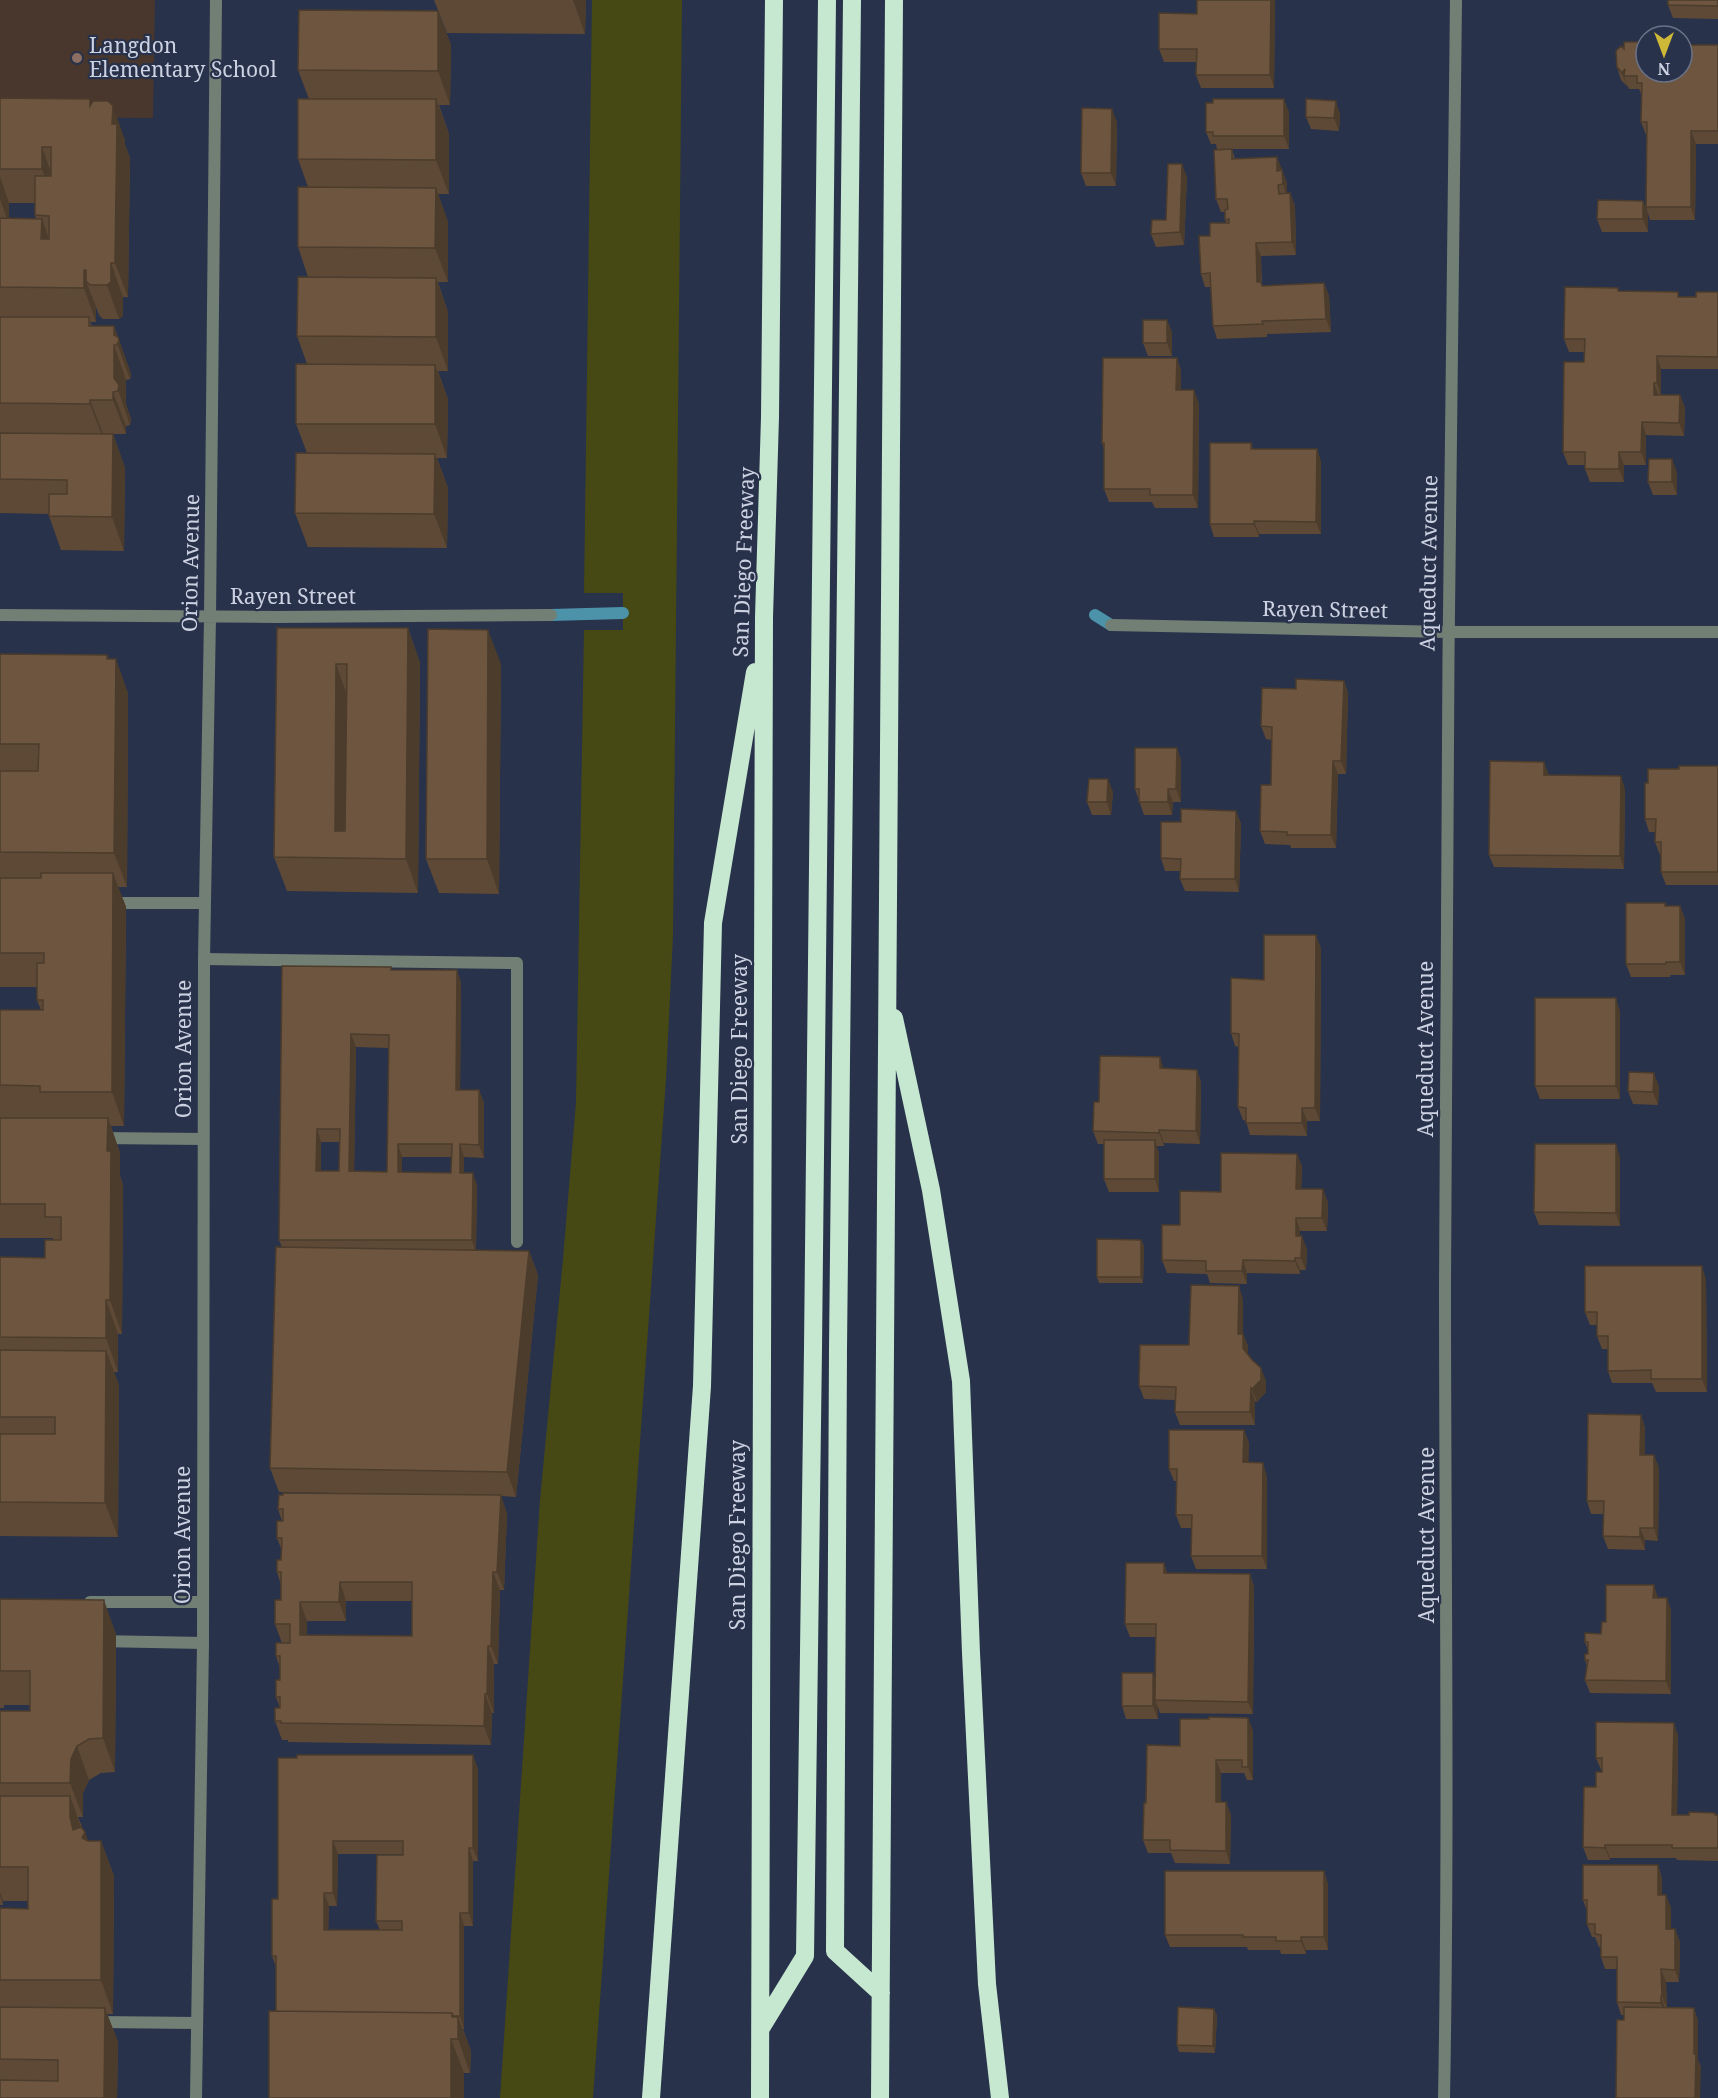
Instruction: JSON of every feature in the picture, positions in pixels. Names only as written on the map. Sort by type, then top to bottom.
[{"type":"highway","name":"San Diego Freeway","points":[[760,2098],[764,617],[770,417],[774,0]]},
{"type":"highway","points":[[761,2028],[805,1956],[827,0]]},
{"type":"highway","points":[[852,0],[838,1350],[835,1951],[881,1993]]},
{"type":"highway","points":[[880,2098],[894,0]]},
{"type":"highway","points":[[651,2098],[702,1386],[713,923],[764,617]]},
{"type":"highway","points":[[887,984],[931,1190],[961,1381],[987,1984],[1000,2098]]},
{"type":"street","name":"Orion Avenue","points":[[196,2098],[203,1642],[204,903],[210,617],[216,0]]},
{"type":"street","name":"Aqueduct Avenue","points":[[1444,2098],[1448,1895],[1445,1296],[1447,632],[1456,0]]},
{"type":"street","name":"Rayen Street","points":[[0,615],[210,617],[551,615]]},
{"type":"street","name":"Rayen Street","points":[[1111,625],[1447,632],[1718,632]]},
{"type":"street","points":[[94,903],[204,903]]},
{"type":"street","points":[[204,959],[517,963],[517,1242]]},
{"type":"street","points":[[88,1138],[203,1139]]},
{"type":"street","points":[[82,1601],[203,1602]]},
{"type":"street","points":[[89,1641],[203,1642]]},
{"type":"street","points":[[81,2022],[197,2023]]},
{"type":"shaded area","name":"Langdon Elementary School","points":[[0,0],[155,0],[153,118],[0,117]]},
{"type":"shaded area","points":[[592,0],[682,0],[673,935],[666,1079],[593,2098],[500,2098],[540,1500],[576,1102],[584,630],[623,630],[623,593],[584,593]]},
{"type":"building","points":[[1197,0],[1271,0],[1270,75],[1196,75],[1197,49],[1159,49],[1159,13],[1197,14]]},
{"type":"building","points":[[1668,0],[1718,0],[1718,6],[1668,5]]},
{"type":"building","points":[[299,10],[438,11],[438,71],[298,70]]},
{"type":"building","points":[[1624,42],[1634,42],[1634,76],[1624,76],[1625,69],[1622,73],[1617,67],[1616,51],[1621,46],[1624,49]]},
{"type":"building","points":[[1694,45],[1718,45],[1718,131],[1691,131],[1691,207],[1646,207],[1647,122],[1641,122],[1642,84],[1694,84]]},
{"type":"building","points":[[0,98],[90,99],[90,106],[93,101],[108,101],[113,106],[112,124],[117,124],[115,263],[111,263],[111,282],[107,285],[90,285],[86,281],[86,270],[84,270],[84,288],[0,287],[0,218],[42,219],[41,239],[49,239],[49,216],[35,215],[35,176],[51,176],[51,147],[42,147],[42,169],[0,169]]},
{"type":"building","points":[[298,99],[436,99],[436,160],[298,159]]},
{"type":"building","points":[[1213,99],[1284,99],[1284,136],[1213,136],[1213,132],[1206,132],[1206,103],[1213,103]]},
{"type":"building","points":[[1306,99],[1336,101],[1334,118],[1306,117]]},
{"type":"building","points":[[1082,108],[1112,109],[1111,173],[1081,173]]},
{"type":"building","points":[[1232,149],[1232,159],[1277,157],[1277,171],[1282,170],[1283,184],[1278,185],[1279,194],[1290,193],[1292,242],[1256,243],[1257,282],[1261,282],[1262,286],[1324,283],[1326,319],[1262,321],[1263,324],[1213,326],[1210,273],[1201,274],[1199,236],[1210,236],[1210,223],[1229,223],[1229,219],[1225,220],[1225,210],[1228,209],[1227,199],[1216,199],[1214,150]]},
{"type":"building","points":[[1168,164],[1182,164],[1180,232],[1151,234],[1152,220],[1166,220]]},
{"type":"building","points":[[298,187],[436,188],[435,248],[298,247]]},
{"type":"building","points":[[1598,200],[1643,201],[1643,219],[1597,219]]},
{"type":"building","points":[[298,277],[436,278],[436,337],[297,336]]},
{"type":"building","points":[[1565,287],[1678,292],[1678,297],[1696,297],[1696,292],[1718,292],[1718,357],[1657,356],[1657,383],[1654,383],[1654,395],[1680,395],[1679,423],[1642,422],[1641,452],[1619,452],[1619,469],[1585,469],[1585,452],[1563,452],[1564,362],[1584,362],[1585,339],[1564,339]]},
{"type":"building","points":[[0,317],[89,317],[89,326],[114,326],[114,335],[119,340],[117,345],[114,345],[114,378],[119,385],[118,391],[113,392],[113,400],[90,400],[90,404],[0,403]]},
{"type":"building","points":[[1143,320],[1167,320],[1167,343],[1143,343]]},
{"type":"building","points":[[1103,358],[1177,358],[1176,390],[1194,390],[1193,495],[1150,495],[1150,489],[1104,489]]},
{"type":"building","points":[[296,364],[435,365],[435,424],[296,424]]},
{"type":"building","points":[[0,433],[113,434],[112,517],[49,516],[49,494],[67,494],[67,480],[0,479]]},
{"type":"building","points":[[1210,443],[1251,443],[1251,449],[1317,449],[1316,522],[1254,521],[1254,524],[1210,524]]},
{"type":"building","points":[[296,453],[435,454],[434,514],[295,513]]},
{"type":"building","points":[[1649,459],[1672,459],[1672,482],[1648,482]]},
{"type":"building","points":[[277,628],[408,628],[406,859],[274,857]],"holes":[[[336,664],[347,664],[345,831],[335,831]]]},
{"type":"building","points":[[428,629],[488,630],[487,859],[426,859]]},
{"type":"building","points":[[0,654],[107,655],[107,659],[116,659],[114,853],[0,852],[0,771],[38,771],[39,744],[0,744]]},
{"type":"building","points":[[1296,679],[1344,681],[1341,761],[1333,761],[1331,835],[1287,835],[1287,832],[1260,831],[1261,785],[1271,785],[1272,727],[1261,726],[1262,688],[1296,689]]},
{"type":"building","points":[[1135,748],[1177,748],[1176,789],[1168,789],[1168,802],[1139,802],[1139,789],[1135,789]]},
{"type":"building","points":[[1490,761],[1544,762],[1544,775],[1621,776],[1620,856],[1489,855]]},
{"type":"building","points":[[1679,766],[1718,766],[1718,872],[1661,872],[1661,842],[1655,842],[1656,819],[1645,819],[1645,783],[1648,783],[1648,769],[1679,769]]},
{"type":"building","points":[[1089,779],[1108,779],[1107,802],[1087,802]]},
{"type":"building","points":[[1181,809],[1236,811],[1235,879],[1180,879],[1181,859],[1161,858],[1161,822],[1181,822]]},
{"type":"building","points":[[41,873],[113,873],[112,1092],[40,1092],[40,1086],[0,1085],[0,1010],[43,1010],[43,1000],[37,1000],[37,963],[44,963],[44,953],[0,953],[0,878],[41,878]]},
{"type":"building","points":[[1626,903],[1665,903],[1665,906],[1680,906],[1680,962],[1626,964]]},
{"type":"building","points":[[1264,935],[1316,935],[1315,1108],[1302,1108],[1302,1123],[1246,1123],[1246,1108],[1238,1107],[1239,1034],[1231,1033],[1231,978],[1264,980]]},
{"type":"building","points":[[282,966],[457,970],[456,1090],[479,1090],[479,1145],[460,1144],[460,1173],[473,1173],[472,1240],[279,1240]],"holes":[[[351,1034],[389,1035],[387,1172],[349,1171]],[[317,1129],[340,1129],[339,1171],[316,1171]],[[398,1144],[452,1144],[451,1173],[398,1172]]]},
{"type":"building","points":[[1535,998],[1616,998],[1616,1086],[1535,1086]]},
{"type":"building","points":[[1100,1056],[1160,1057],[1160,1068],[1197,1070],[1196,1131],[1159,1130],[1159,1133],[1093,1131],[1094,1102],[1099,1102]]},
{"type":"building","points":[[1629,1072],[1654,1073],[1653,1092],[1628,1091]]},
{"type":"building","points":[[0,1118],[108,1118],[107,1151],[111,1151],[110,1300],[106,1300],[106,1338],[0,1337],[0,1257],[45,1258],[45,1240],[61,1240],[61,1217],[45,1217],[45,1204],[0,1204]]},
{"type":"building","points":[[1104,1140],[1155,1140],[1155,1179],[1104,1179]]},
{"type":"building","points":[[1535,1144],[1616,1144],[1616,1213],[1534,1212]]},
{"type":"building","points":[[1221,1153],[1297,1154],[1296,1189],[1323,1189],[1322,1218],[1296,1218],[1296,1236],[1302,1236],[1301,1258],[1295,1258],[1295,1261],[1243,1260],[1242,1271],[1206,1271],[1206,1261],[1162,1260],[1162,1225],[1180,1225],[1180,1191],[1221,1192]]},
{"type":"building","points":[[1097,1239],[1141,1240],[1141,1277],[1097,1277]]},
{"type":"building","points":[[276,1247],[529,1251],[507,1472],[270,1468]]},
{"type":"building","points":[[1585,1266],[1702,1266],[1702,1379],[1651,1379],[1651,1370],[1608,1371],[1608,1336],[1597,1336],[1597,1312],[1585,1312]]},
{"type":"building","points":[[1191,1285],[1239,1286],[1238,1334],[1243,1334],[1243,1348],[1261,1368],[1261,1380],[1251,1388],[1250,1412],[1175,1412],[1176,1387],[1139,1386],[1140,1345],[1189,1345]]},
{"type":"building","points":[[0,1350],[106,1351],[105,1503],[0,1502],[0,1434],[55,1434],[55,1417],[0,1417]]},
{"type":"building","points":[[1588,1414],[1641,1415],[1640,1455],[1654,1455],[1654,1528],[1640,1528],[1640,1537],[1603,1536],[1604,1501],[1587,1501]]},
{"type":"building","points":[[1169,1430],[1244,1430],[1243,1462],[1263,1463],[1262,1556],[1191,1556],[1192,1515],[1176,1515],[1177,1469],[1169,1469]]},
{"type":"building","points":[[283,1493],[501,1495],[497,1572],[493,1572],[491,1646],[488,1646],[484,1726],[281,1723],[281,1721],[275,1721],[275,1708],[280,1708],[280,1697],[276,1697],[276,1680],[280,1680],[280,1656],[276,1656],[276,1643],[290,1643],[290,1624],[275,1624],[275,1600],[281,1600],[281,1572],[277,1572],[277,1560],[281,1560],[282,1538],[277,1538],[277,1521],[283,1521],[283,1509],[278,1509],[279,1495]],"holes":[[[340,1582],[412,1582],[412,1636],[300,1635],[300,1602],[339,1602]]]},
{"type":"building","points":[[1126,1563],[1164,1563],[1164,1573],[1250,1574],[1248,1702],[1155,1700],[1156,1624],[1125,1624]]},
{"type":"building","points":[[1606,1585],[1654,1585],[1653,1598],[1667,1598],[1666,1681],[1585,1680],[1588,1660],[1585,1660],[1585,1654],[1588,1654],[1588,1642],[1585,1642],[1585,1633],[1601,1634],[1602,1622],[1606,1622]]},
{"type":"building","points":[[0,1599],[104,1600],[103,1738],[89,1739],[77,1746],[71,1759],[70,1783],[0,1783],[0,1711],[30,1711],[30,1671],[0,1671]]},
{"type":"building","points":[[1122,1673],[1153,1673],[1153,1706],[1122,1706]]},
{"type":"building","points":[[1209,1717],[1248,1718],[1248,1767],[1242,1767],[1242,1760],[1216,1760],[1216,1802],[1226,1802],[1226,1851],[1170,1850],[1170,1840],[1143,1840],[1147,1745],[1180,1746],[1180,1719],[1209,1719]]},
{"type":"building","points":[[1596,1722],[1674,1723],[1672,1815],[1689,1815],[1689,1812],[1718,1815],[1718,1848],[1672,1848],[1672,1845],[1583,1847],[1584,1787],[1596,1787],[1596,1772],[1602,1772],[1602,1758],[1596,1758]]},
{"type":"building","points":[[297,1755],[473,1755],[473,1848],[469,1848],[469,1913],[460,1913],[460,2016],[453,2016],[452,2013],[276,2011],[276,1956],[272,1956],[272,1899],[278,1899],[278,1758],[297,1758]],"holes":[[[333,1841],[403,1841],[403,1855],[377,1855],[376,1921],[402,1921],[402,1930],[324,1930],[324,1893],[333,1893]]]},
{"type":"building","points":[[0,1796],[70,1796],[70,1817],[73,1830],[81,1827],[85,1832],[82,1838],[88,1841],[101,1841],[101,1980],[0,1980],[0,1908],[28,1909],[28,1867],[0,1867]]},
{"type":"building","points":[[1583,1865],[1658,1865],[1658,1895],[1666,1895],[1666,1929],[1675,1929],[1675,1970],[1661,1969],[1661,2003],[1617,2002],[1617,1957],[1601,1957],[1601,1935],[1595,1934],[1595,1924],[1587,1924],[1587,1900],[1583,1900]]},
{"type":"building","points":[[1165,1871],[1324,1871],[1324,1937],[1301,1937],[1301,1941],[1276,1941],[1276,1937],[1243,1937],[1243,1935],[1165,1935]]},
{"type":"building","points":[[0,2007],[105,2008],[104,2098],[0,2098],[0,2080],[58,2081],[58,2060],[0,2059]]},
{"type":"building","points":[[1178,2007],[1214,2009],[1213,2046],[1177,2045]]},
{"type":"building","points":[[1624,2007],[1694,2008],[1695,2098],[1616,2098],[1617,2020],[1624,2020]]},
{"type":"building","points":[[269,2011],[452,2013],[452,2017],[458,2017],[458,2039],[451,2039],[451,2098],[269,2098]]},
{"type":"waterway","points":[[551,615],[623,613]]},
{"type":"waterway","points":[[1095,615],[1111,625]]},
{"type":"place","name":"Langdon Elementary School","points":[[77,58]]}]
